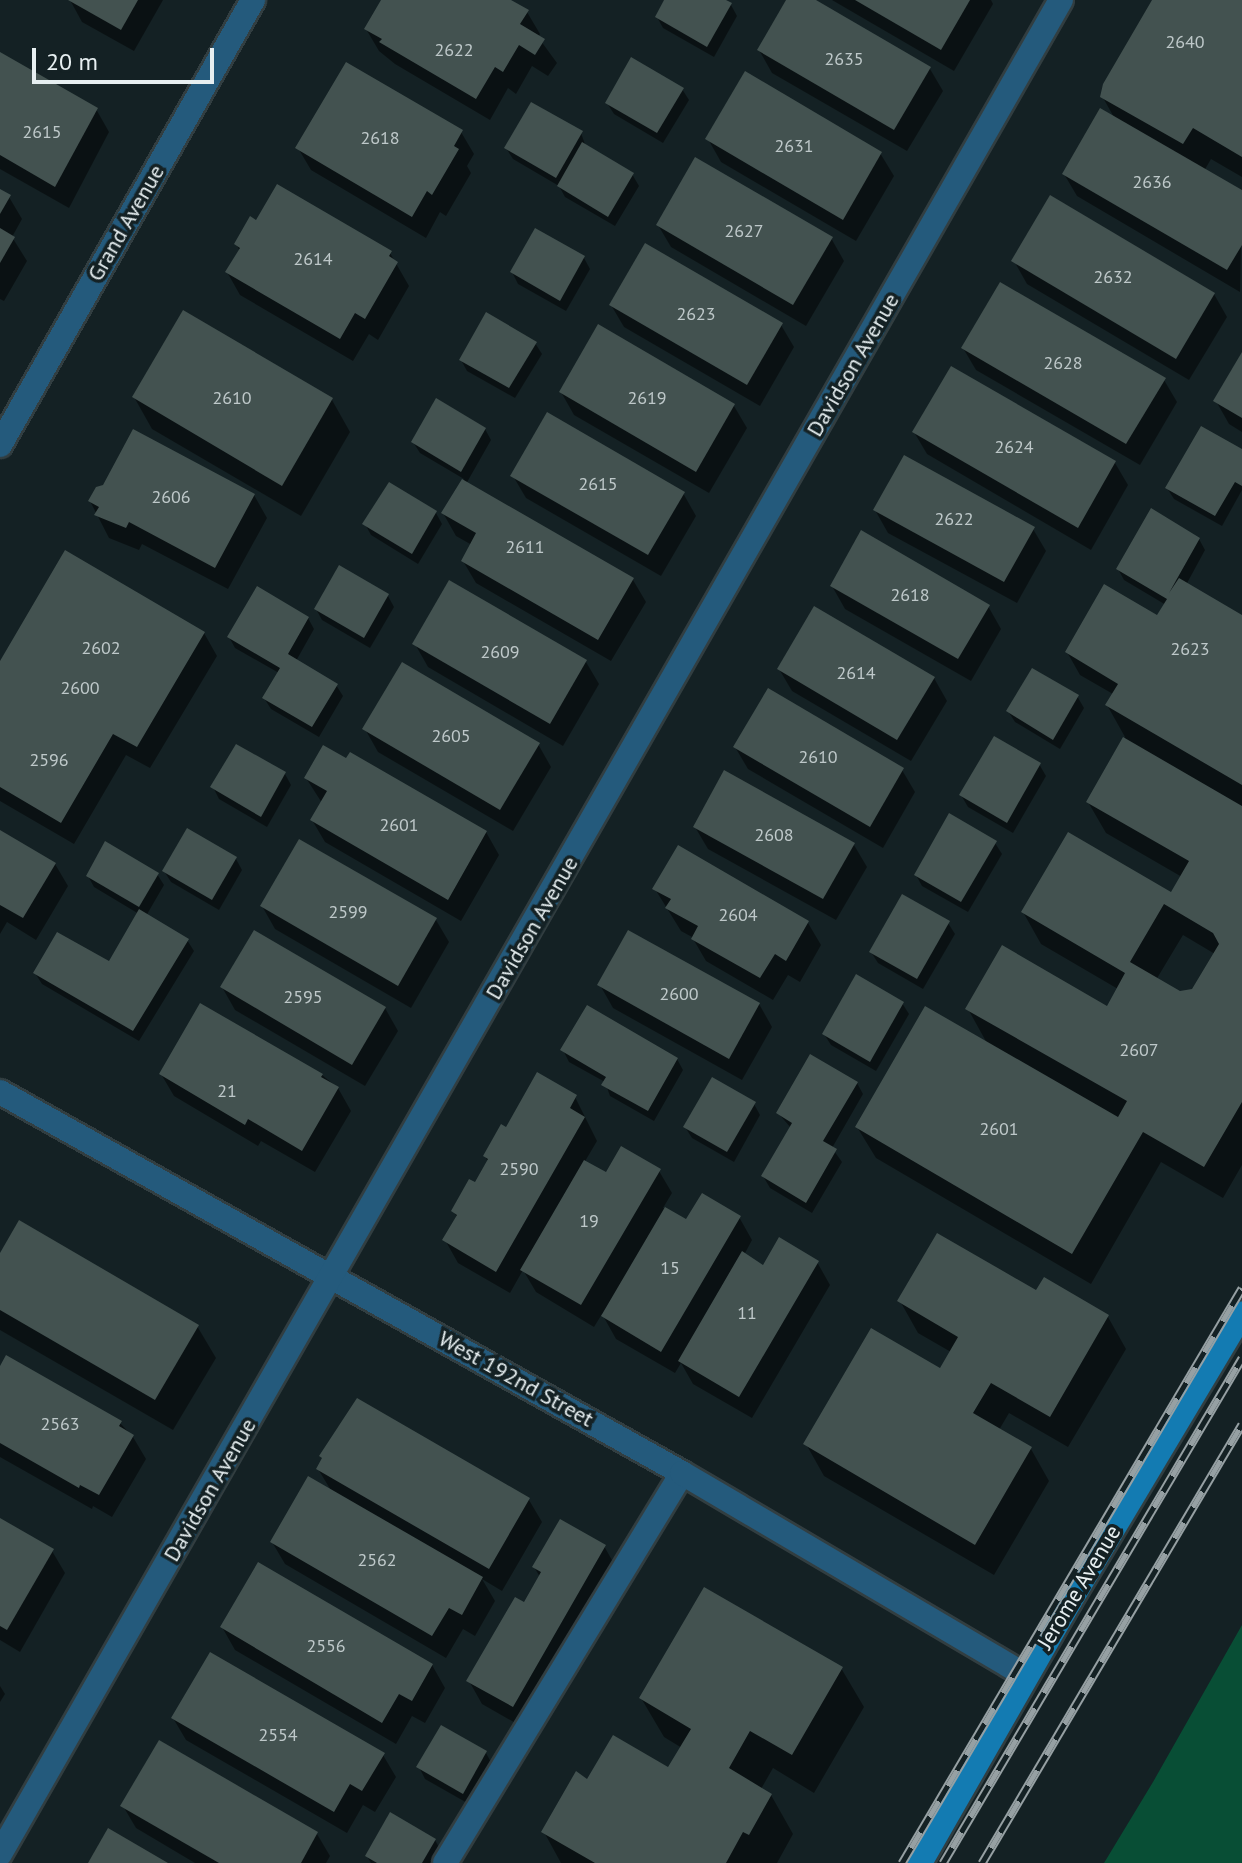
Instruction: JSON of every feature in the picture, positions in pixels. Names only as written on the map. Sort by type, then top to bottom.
[{"type":"main road","name":"Jerome Avenue","points":[[920,1863],[1242,1314]]},
{"type":"street","name":"Grand Avenue","points":[[0,445],[253,0]]},
{"type":"street","name":"Davidson Avenue","points":[[0,1854],[334,1276],[1061,0]]},
{"type":"street","name":"West 192nd Street","points":[[0,1092],[682,1473],[1027,1676]]},
{"type":"street","points":[[445,1863],[682,1473]]},
{"type":"green space","points":[[1242,1625],[1242,1863],[1104,1863],[1153,1782]]},
{"type":"building","points":[[68,0],[138,0],[121,30]]},
{"type":"building","points":[[381,0],[511,0],[529,10],[520,24],[545,39],[535,55],[519,45],[503,72],[495,67],[476,99],[379,42],[382,39],[364,29]]},
{"type":"building","points":[[664,0],[726,0],[732,3],[707,47],[655,17]]},
{"type":"building","points":[[786,0],[816,0],[931,67],[894,130],[757,50]]},
{"type":"building","points":[[855,0],[970,0],[941,50]]},
{"type":"building","points":[[1152,0],[1242,0],[1242,157],[1193,128],[1183,144],[1100,97],[1103,84]]},
{"type":"building","points":[[0,52],[98,108],[55,187],[0,155]]},
{"type":"building","points":[[631,57],[684,88],[657,133],[605,103]]},
{"type":"building","points":[[346,62],[463,130],[454,146],[459,149],[432,195],[427,191],[412,217],[295,148]]},
{"type":"building","points":[[745,71],[882,152],[843,220],[705,139]]},
{"type":"building","points":[[531,102],[583,131],[556,178],[504,148]]},
{"type":"building","points":[[1100,108],[1242,190],[1242,245],[1227,270],[1062,174]]},
{"type":"building","points":[[582,142],[634,173],[608,217],[557,186]]},
{"type":"building","points":[[695,157],[833,237],[793,305],[656,225]]},
{"type":"building","points":[[277,184],[392,251],[389,256],[398,262],[365,319],[355,313],[340,339],[225,272],[240,248],[234,244],[250,216],[256,220]]},
{"type":"building","points":[[0,189],[11,195],[0,214]]},
{"type":"building","points":[[1050,195],[1215,293],[1176,359],[1011,261]]},
{"type":"building","points":[[0,228],[15,237],[0,263]]},
{"type":"building","points":[[535,228],[585,256],[560,301],[510,272]]},
{"type":"building","points":[[645,243],[783,323],[747,385],[609,305]]},
{"type":"building","points":[[1000,282],[1166,378],[1126,444],[961,348]]},
{"type":"building","points":[[183,310],[333,398],[282,486],[132,397]]},
{"type":"building","points":[[486,312],[537,342],[509,388],[459,360]]},
{"type":"building","points":[[598,324],[735,404],[696,472],[559,392]]},
{"type":"building","points":[[1242,352],[1242,418],[1213,401]]},
{"type":"building","points":[[951,366],[1116,461],[1078,528],[912,432]]},
{"type":"building","points":[[436,398],[486,428],[461,472],[411,442]]},
{"type":"building","points":[[547,412],[685,492],[648,555],[510,476]]},
{"type":"building","points":[[1201,426],[1242,449],[1242,486],[1235,482],[1215,516],[1165,488]]},
{"type":"building","points":[[133,429],[255,494],[215,568],[129,522],[126,528],[94,515],[99,507],[88,501],[96,487],[103,485]]},
{"type":"building","points":[[904,455],[1035,527],[1004,582],[873,510]]},
{"type":"building","points":[[462,479],[634,578],[598,640],[461,561],[476,533],[441,513]]},
{"type":"building","points":[[389,482],[437,511],[412,554],[362,524]]},
{"type":"building","points":[[1151,508],[1200,538],[1169,593],[1179,578],[1242,615],[1242,785],[1105,705],[1118,684],[1065,652],[1104,584],[1157,615],[1167,599],[1116,569]]},
{"type":"building","points":[[861,530],[990,605],[958,659],[830,586]]},
{"type":"building","points":[[65,550],[205,632],[137,747],[113,734],[61,823],[0,787],[0,661]]},
{"type":"building","points":[[339,565],[389,594],[364,638],[314,609]]},
{"type":"building","points":[[449,580],[587,660],[550,724],[412,644]]},
{"type":"building","points":[[257,586],[309,617],[288,654],[338,684],[312,727],[262,698],[280,668],[227,637]]},
{"type":"building","points":[[814,606],[935,677],[897,740],[777,669]]},
{"type":"building","points":[[402,662],[540,743],[500,810],[362,729]]},
{"type":"building","points":[[1032,668],[1079,695],[1053,740],[1006,711]]},
{"type":"building","points":[[768,688],[904,768],[870,827],[733,747]]},
{"type":"building","points":[[994,736],[1041,763],[1007,823],[959,795]]},
{"type":"building","points":[[1123,737],[1242,806],[1242,1102],[1204,1167],[1143,1132],[1072,1254],[855,1127],[925,1006],[1118,1117],[1127,1101],[965,1009],[1002,945],[1107,1006],[1125,973],[1021,912],[1068,832],[1171,892],[1189,861],[1086,802]],"holes":[[[1164,904],[1213,933],[1219,944],[1192,989],[1180,991],[1130,962]]]},
{"type":"building","points":[[236,744],[286,772],[261,817],[210,787]]},
{"type":"building","points":[[323,745],[346,758],[350,752],[487,831],[448,900],[310,820],[327,791],[304,778]]},
{"type":"building","points":[[724,770],[855,843],[823,899],[693,827]]},
{"type":"building","points":[[949,813],[997,841],[961,902],[914,875]]},
{"type":"building","points":[[187,828],[237,857],[212,900],[162,871]]},
{"type":"building","points":[[0,830],[56,863],[23,918],[0,905]]},
{"type":"building","points":[[299,839],[437,918],[398,986],[260,906]]},
{"type":"building","points":[[105,841],[159,873],[139,907],[86,876]]},
{"type":"building","points":[[678,845],[809,921],[786,961],[775,954],[760,978],[691,939],[698,926],[665,908],[671,899],[652,889]]},
{"type":"building","points":[[902,894],[950,921],[917,979],[869,952]]},
{"type":"building","points":[[139,909],[189,939],[133,1031],[33,973],[57,932],[109,961]]},
{"type":"building","points":[[254,930],[386,1007],[352,1065],[220,987]]},
{"type":"building","points":[[628,930],[760,1003],[729,1059],[597,985]]},
{"type":"building","points":[[856,974],[904,1002],[870,1062],[822,1034]]},
{"type":"building","points":[[200,1003],[323,1074],[321,1077],[339,1087],[302,1151],[248,1119],[245,1125],[159,1074]]},
{"type":"building","points":[[587,1005],[678,1058],[648,1111],[601,1085],[606,1077],[560,1050]]},
{"type":"building","points":[[810,1054],[858,1082],[823,1141],[837,1149],[806,1203],[761,1176],[792,1123],[776,1113]]},
{"type":"building","points":[[537,1072],[577,1095],[570,1108],[585,1117],[496,1272],[442,1240],[457,1215],[451,1211],[469,1179],[475,1182],[488,1159],[483,1156],[501,1124],[506,1127]]},
{"type":"building","points":[[712,1077],[756,1102],[727,1152],[683,1127]]},
{"type":"building","points":[[621,1146],[661,1169],[581,1305],[520,1270],[584,1160],[606,1172]]},
{"type":"building","points":[[702,1193],[741,1216],[661,1352],[601,1316],[665,1207],[686,1219]]},
{"type":"building","points":[[19,1220],[199,1325],[155,1400],[0,1310],[0,1253]]},
{"type":"building","points":[[937,1233],[1036,1290],[1044,1277],[1109,1315],[1050,1417],[991,1383],[973,1413],[1032,1447],[975,1545],[803,1444],[871,1328],[940,1368],[958,1337],[897,1301]]},
{"type":"building","points":[[779,1237],[819,1261],[739,1397],[678,1361],[742,1251],[763,1265]]},
{"type":"building","points":[[6,1355],[122,1421],[119,1426],[134,1435],[99,1495],[80,1485],[79,1488],[0,1443],[0,1366]]},
{"type":"building","points":[[357,1398],[530,1498],[489,1569],[316,1469],[322,1458],[319,1456]]},
{"type":"building","points":[[308,1476],[483,1577],[462,1615],[449,1608],[432,1636],[270,1542]]},
{"type":"building","points":[[0,1518],[54,1549],[7,1630],[0,1626]]},
{"type":"building","points":[[560,1519],[606,1545],[513,1707],[466,1681],[515,1597],[524,1602],[541,1572],[532,1567]]},
{"type":"building","points":[[258,1562],[433,1664],[412,1701],[399,1694],[382,1723],[220,1627]]},
{"type":"building","points":[[704,1587],[843,1667],[792,1755],[750,1731],[729,1768],[772,1794],[749,1835],[743,1832],[726,1863],[595,1863],[541,1832],[576,1771],[587,1779],[613,1735],[668,1767],[691,1729],[639,1698]]},
{"type":"building","points":[[210,1652],[385,1753],[362,1791],[350,1784],[334,1812],[171,1718]]},
{"type":"building","points":[[441,1725],[487,1751],[463,1794],[416,1767]]},
{"type":"building","points":[[159,1740],[318,1832],[301,1863],[219,1863],[120,1806]]},
{"type":"building","points":[[390,1812],[436,1839],[422,1863],[377,1863],[365,1856]]},
{"type":"building","points":[[108,1828],[168,1863],[88,1863]]},
{"type":"railway","points":[[902,1863],[1242,1288]]},
{"type":"railway","points":[[943,1863],[1242,1358]]},
{"type":"railway","points":[[982,1863],[1242,1424]]}]
